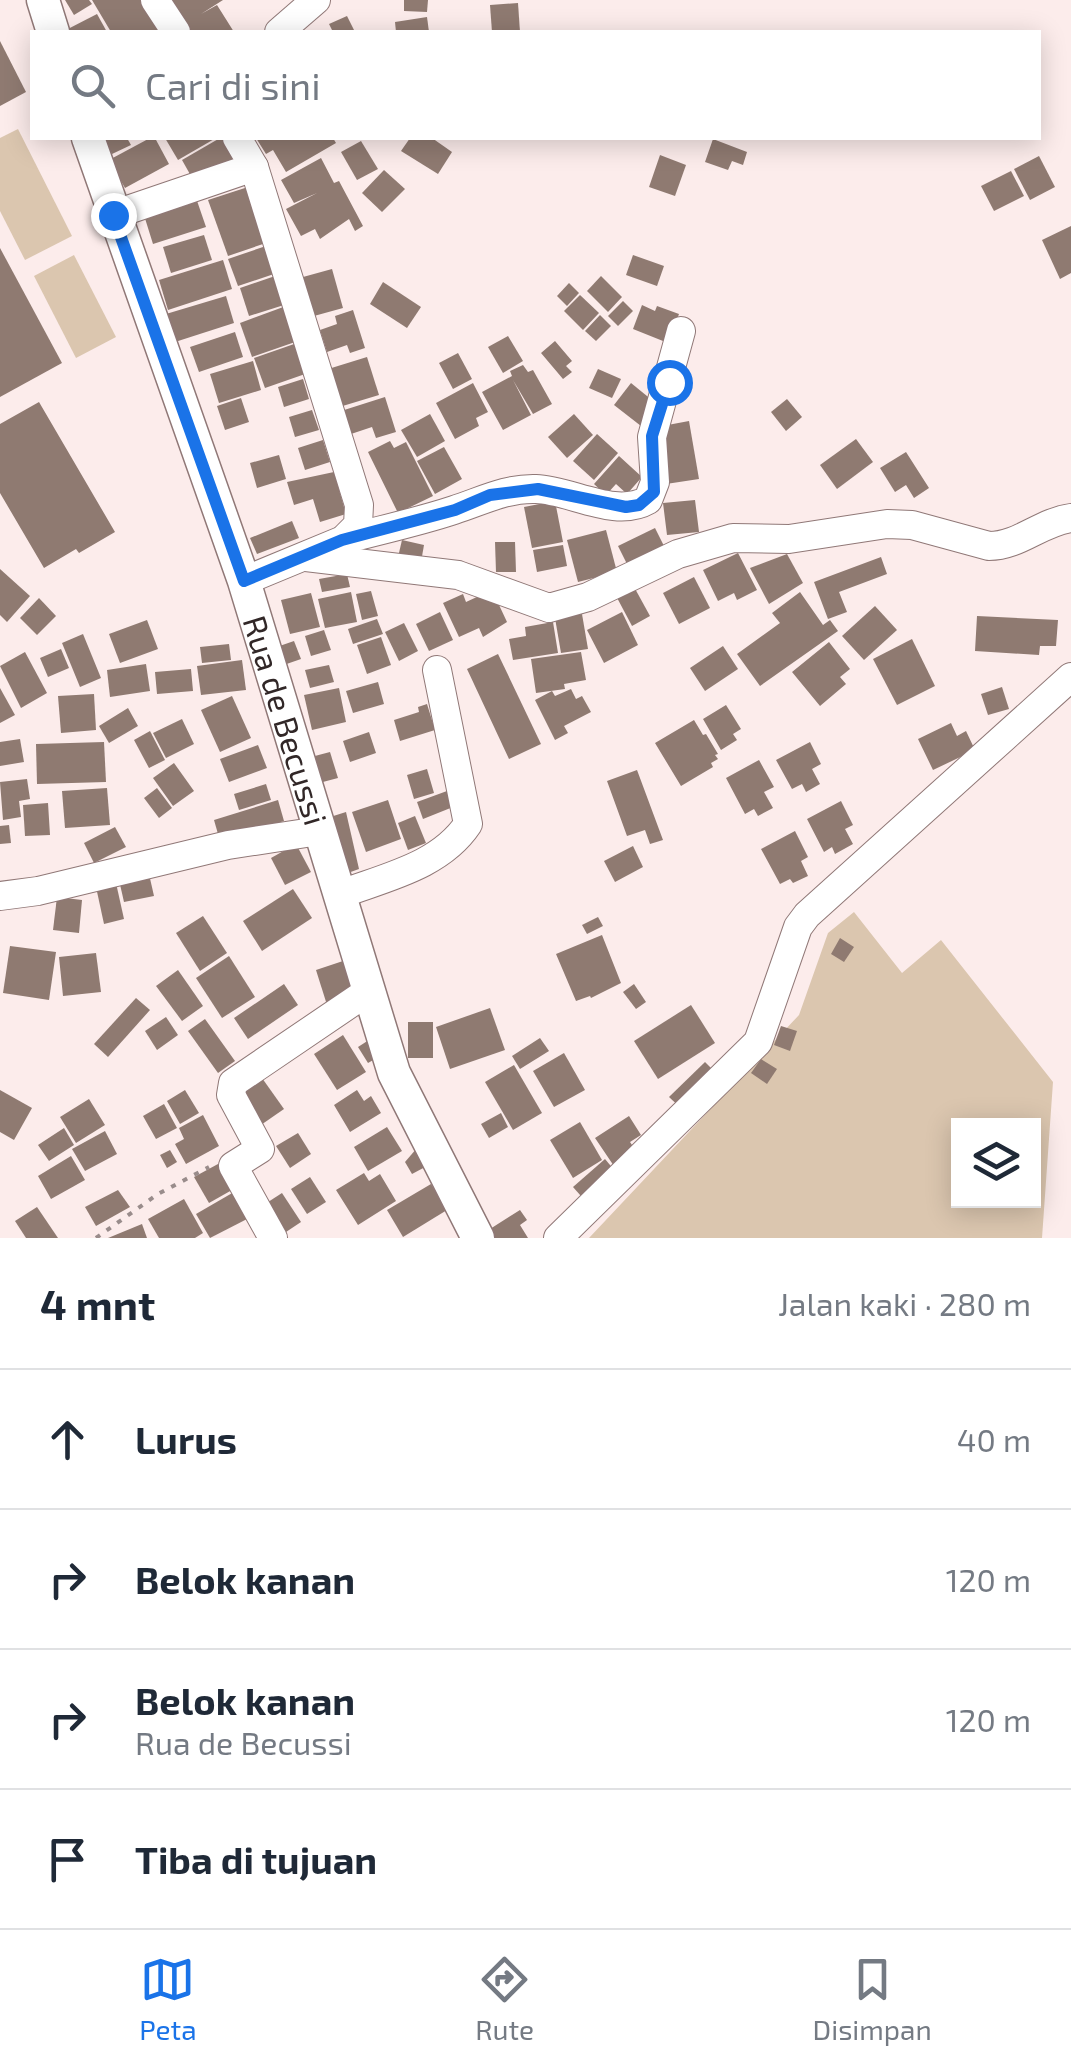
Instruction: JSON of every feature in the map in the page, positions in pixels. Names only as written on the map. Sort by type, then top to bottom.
[{"type":"street","points":[[42,0],[52,30]]},
{"type":"street","points":[[155,0],[175,30]]},
{"type":"street","points":[[281,30],[316,0]]},
{"type":"street","name":"Rua de Becussi","points":[[89,140],[244,581],[394,1073],[478,1238]]},
{"type":"street","points":[[238,140],[254,167],[358,505],[358,525],[342,540]]},
{"type":"street","points":[[113,215],[254,167]]},
{"type":"street","points":[[244,581],[342,540],[519,490],[558,492],[626,507],[648,500],[656,482],[651,452],[654,426],[681,331]]},
{"type":"street","points":[[306,557],[458,576],[549,608],[588,597],[678,554],[733,538],[790,539],[887,524],[912,525],[1002,546],[1045,525],[1071,518]]},
{"type":"street","points":[[341,894],[427,862],[457,841],[468,824],[437,670]]},
{"type":"street","points":[[558,1238],[758,1042],[798,927],[807,915],[1071,677]]},
{"type":"street","points":[[0,896],[318,830]]},
{"type":"street","points":[[273,1238],[232,1166],[260,1148],[231,1094],[233,1083],[367,992]]},
{"type":"path","points":[[96,1238],[158,1194],[218,1163],[232,1166]]},
{"type":"shaded area","points":[[18,129],[72,236],[25,260],[0,211],[0,138]]},
{"type":"shaded area","points":[[74,255],[116,337],[76,358],[34,276]]},
{"type":"shaded area","points":[[854,912],[902,973],[941,940],[1053,1082],[1042,1238],[589,1238],[799,1015],[828,933]]},
{"type":"building","points":[[65,0],[89,0],[92,4],[74,15]]},
{"type":"building","points":[[92,0],[146,0],[164,30],[110,30]]},
{"type":"building","points":[[169,0],[223,0],[201,14],[217,5],[233,30],[189,30]]},
{"type":"building","points":[[404,0],[428,0],[427,12],[404,11]]},
{"type":"building","points":[[518,3],[520,30],[492,30],[490,5]]},
{"type":"building","points":[[97,14],[106,30],[66,30]]},
{"type":"building","points":[[347,16],[354,30],[332,30],[329,24]]},
{"type":"building","points":[[427,17],[429,30],[396,30],[395,22]]},
{"type":"building","points":[[0,41],[26,92],[0,106]]},
{"type":"building","points":[[104,140],[128,140],[131,145],[112,154]]},
{"type":"building","points":[[146,140],[156,140],[169,164],[125,188],[109,160]]},
{"type":"building","points":[[166,140],[213,140],[178,160]]},
{"type":"building","points":[[217,140],[230,140],[241,159],[196,185],[182,160]]},
{"type":"building","points":[[257,140],[336,143],[286,172],[273,150],[266,154]]},
{"type":"building","points":[[409,140],[435,140],[452,152],[438,174],[401,151]]},
{"type":"building","points":[[713,140],[747,152],[743,165],[732,161],[728,170],[705,162]]},
{"type":"building","points":[[361,141],[378,169],[357,180],[341,152]]},
{"type":"building","points":[[660,155],[686,165],[675,196],[649,187]]},
{"type":"building","points":[[1039,156],[1055,187],[1030,200],[1014,169]]},
{"type":"building","points":[[321,158],[334,183],[339,181],[363,226],[355,231],[349,219],[320,239],[315,229],[301,236],[286,209],[317,193],[294,203],[281,180]]},
{"type":"building","points":[[384,170],[405,189],[382,212],[362,193]]},
{"type":"building","points":[[1011,171],[1024,196],[994,211],[981,186]]},
{"type":"building","points":[[251,186],[266,243],[228,256],[208,200]]},
{"type":"building","points":[[195,195],[206,227],[153,244],[143,212]]},
{"type":"building","points":[[1071,226],[1071,273],[1060,279],[1042,240]]},
{"type":"building","points":[[204,235],[212,260],[171,273],[163,247]]},
{"type":"building","points":[[269,245],[274,274],[238,286],[228,259]]},
{"type":"building","points":[[0,248],[62,363],[0,397]]},
{"type":"building","points":[[633,255],[664,266],[657,286],[626,275]]},
{"type":"building","points":[[223,260],[232,289],[168,310],[159,280]]},
{"type":"building","points":[[332,269],[343,308],[314,316],[303,277]]},
{"type":"building","points":[[278,275],[284,305],[249,316],[240,288]]},
{"type":"building","points":[[601,276],[622,297],[608,312],[587,291]]},
{"type":"building","points":[[383,282],[421,307],[407,328],[370,304]]},
{"type":"building","points":[[569,283],[579,293],[567,306],[557,296]]},
{"type":"building","points":[[580,295],[599,313],[583,330],[564,311]]},
{"type":"building","points":[[226,296],[234,323],[175,342],[166,314]]},
{"type":"building","points":[[623,301],[633,311],[618,326],[608,316]]},
{"type":"building","points":[[642,305],[679,314],[668,343],[633,329]]},
{"type":"building","points":[[286,306],[298,341],[252,357],[240,323]]},
{"type":"building","points":[[353,310],[365,348],[350,353],[347,345],[327,352],[320,330],[337,324],[335,316]]},
{"type":"building","points":[[600,315],[611,326],[596,341],[585,331]]},
{"type":"building","points":[[235,332],[243,357],[199,372],[190,347]]},
{"type":"building","points":[[508,336],[523,361],[503,373],[488,347]]},
{"type":"building","points":[[555,341],[572,361],[566,366],[572,372],[563,379],[541,353]]},
{"type":"building","points":[[297,343],[308,373],[265,388],[254,358]]},
{"type":"building","points":[[458,353],[472,379],[453,389],[439,363]]},
{"type":"building","points":[[367,357],[379,395],[336,408],[325,370]]},
{"type":"building","points":[[253,361],[261,390],[219,403],[210,374]]},
{"type":"building","points":[[523,365],[528,372],[533,370],[552,404],[533,414],[513,380],[531,415],[503,430],[482,392],[512,376],[510,371]]},
{"type":"building","points":[[598,369],[621,379],[612,398],[589,388]]},
{"type":"building","points":[[303,379],[309,399],[284,407],[278,387]]},
{"type":"building","points":[[473,383],[488,412],[476,418],[479,426],[455,439],[436,403]]},
{"type":"building","points":[[631,383],[658,405],[641,426],[614,405]]},
{"type":"building","points":[[385,397],[396,432],[376,438],[372,427],[348,435],[341,411]]},
{"type":"building","points":[[241,398],[249,422],[225,430],[217,406]]},
{"type":"building","points":[[787,399],[802,417],[786,431],[771,412]]},
{"type":"building","points":[[39,402],[115,532],[44,568],[0,493],[0,424]]},
{"type":"building","points":[[312,410],[319,430],[295,437],[289,417]]},
{"type":"building","points":[[430,414],[445,441],[417,457],[401,430]]},
{"type":"building","points":[[574,414],[593,435],[567,458],[548,437]]},
{"type":"building","points":[[689,421],[699,479],[666,484],[657,427]]},
{"type":"building","points":[[597,434],[618,453],[594,480],[573,461]]},
{"type":"building","points":[[856,439],[873,462],[837,489],[820,465]]},
{"type":"building","points":[[323,440],[330,462],[305,470],[298,448]]},
{"type":"building","points":[[390,441],[394,448],[406,442],[433,496],[398,513],[368,452]]},
{"type":"building","points":[[444,447],[462,479],[435,494],[417,461]]},
{"type":"building","points":[[906,452],[929,488],[914,498],[906,485],[895,492],[880,468]]},
{"type":"building","points":[[279,455],[286,479],[257,488],[250,463]]},
{"type":"building","points":[[619,456],[642,477],[627,494],[616,484],[606,495],[594,484]]},
{"type":"building","points":[[334,472],[346,514],[320,522],[313,499],[294,505],[287,482]]},
{"type":"building","points":[[695,500],[699,532],[667,535],[663,503]]},
{"type":"building","points":[[555,501],[563,542],[532,548],[524,507]]},
{"type":"building","points":[[292,521],[299,538],[257,554],[250,538]]},
{"type":"building","points":[[655,528],[664,546],[627,564],[618,546]]},
{"type":"building","points":[[606,530],[617,572],[578,582],[567,540]]},
{"type":"building","points":[[402,540],[424,545],[421,562],[398,557]]},
{"type":"building","points":[[495,542],[515,542],[516,572],[496,572]]},
{"type":"building","points":[[563,545],[567,566],[537,572],[533,550]]},
{"type":"building","points":[[738,553],[757,590],[737,600],[734,593],[718,601],[703,570]]},
{"type":"building","points":[[787,554],[803,583],[769,604],[750,568]]},
{"type":"building","points":[[881,557],[887,574],[839,592],[847,612],[828,619],[814,582]]},
{"type":"building","points":[[0,569],[30,596],[7,622],[0,615]]},
{"type":"building","points":[[347,574],[350,587],[322,592],[319,579]]},
{"type":"building","points":[[694,577],[710,608],[679,624],[663,593]]},
{"type":"building","points":[[633,585],[650,616],[632,626],[615,594]]},
{"type":"building","points":[[492,590],[507,622],[483,637],[479,628],[459,637],[443,603],[463,594],[466,602]]},
{"type":"building","points":[[371,591],[378,616],[362,620],[356,594]]},
{"type":"building","points":[[351,592],[357,622],[325,628],[318,599]]},
{"type":"building","points":[[800,592],[823,625],[830,620],[838,631],[760,686],[737,654],[780,623],[772,613]]},
{"type":"building","points":[[311,593],[320,627],[290,634],[281,600]]},
{"type":"building","points":[[39,598],[56,616],[37,635],[20,618]]},
{"type":"building","points":[[875,606],[897,630],[864,660],[842,636]]},
{"type":"building","points":[[440,612],[453,640],[429,651],[416,624]]},
{"type":"building","points":[[622,612],[638,645],[604,663],[587,630]]},
{"type":"building","points":[[582,614],[588,649],[561,653],[555,618]]},
{"type":"building","points":[[977,616],[1058,620],[1056,646],[1040,646],[1039,655],[975,651]]},
{"type":"building","points":[[377,619],[383,634],[353,644],[348,629]]},
{"type":"building","points":[[147,620],[158,649],[120,663],[109,634]]},
{"type":"building","points":[[553,622],[558,653],[513,660],[509,639],[526,636],[525,627]]},
{"type":"building","points":[[404,623],[418,651],[399,661],[385,632]]},
{"type":"building","points":[[324,630],[331,650],[311,656],[305,636]]},
{"type":"building","points":[[83,634],[101,678],[80,687],[62,643]]},
{"type":"building","points":[[381,637],[391,665],[367,674],[357,645]]},
{"type":"building","points":[[912,639],[935,686],[897,705],[873,659]]},
{"type":"building","points":[[294,641],[301,659],[275,668],[268,650]]},
{"type":"building","points":[[829,642],[850,669],[840,677],[846,684],[820,706],[792,672]]},
{"type":"building","points":[[229,644],[231,660],[202,663],[200,647]]},
{"type":"building","points":[[723,646],[738,669],[705,691],[690,668]]},
{"type":"building","points":[[61,649],[69,668],[48,677],[40,658]]},
{"type":"building","points":[[25,652],[47,693],[21,708],[0,666]]},
{"type":"building","points":[[581,652],[586,680],[564,684],[565,689],[536,693],[531,659]]},
{"type":"building","points":[[498,654],[541,744],[509,759],[467,669]]},
{"type":"building","points":[[242,660],[246,690],[201,695],[197,666]]},
{"type":"building","points":[[146,664],[150,691],[110,697],[107,670]]},
{"type":"building","points":[[329,665],[334,682],[310,688],[305,670]]},
{"type":"building","points":[[191,669],[193,691],[157,694],[155,672]]},
{"type":"building","points":[[378,682],[384,704],[353,713],[346,691]]},
{"type":"building","points":[[1002,687],[1009,709],[988,715],[981,694]]},
{"type":"building","points":[[0,688],[15,715],[0,723]]},
{"type":"building","points":[[339,688],[346,722],[312,730],[304,695]]},
{"type":"building","points":[[571,689],[576,699],[582,696],[591,712],[564,726],[568,733],[555,740],[535,700],[552,691],[555,696]]},
{"type":"building","points":[[94,694],[96,730],[61,733],[58,696]]},
{"type":"building","points":[[232,696],[251,738],[220,752],[201,710]]},
{"type":"building","points":[[427,704],[435,730],[400,741],[394,720],[419,712],[418,707]]},
{"type":"building","points":[[726,705],[741,729],[733,734],[737,740],[721,750],[703,719]]},
{"type":"building","points":[[128,708],[138,726],[109,743],[99,726]]},
{"type":"building","points":[[182,719],[194,744],[166,758],[153,733]]},
{"type":"building","points":[[694,720],[718,759],[711,763],[713,767],[681,786],[655,743]]},
{"type":"building","points":[[951,723],[957,736],[966,731],[975,750],[933,770],[918,739]]},
{"type":"building","points":[[150,731],[165,760],[149,768],[134,740]]},
{"type":"building","points":[[369,732],[376,753],[350,762],[343,741]]},
{"type":"building","points":[[20,739],[24,762],[0,766],[0,742]]},
{"type":"building","points":[[104,742],[106,782],[37,784],[36,744]]},
{"type":"building","points":[[810,742],[821,764],[812,769],[820,784],[806,792],[802,784],[792,789],[776,760]]},
{"type":"building","points":[[258,745],[267,768],[229,782],[220,759]]},
{"type":"building","points":[[330,752],[338,778],[319,783],[311,757]]},
{"type":"building","points":[[759,760],[774,787],[764,792],[773,808],[758,816],[754,809],[745,814],[726,778]]},
{"type":"building","points":[[174,763],[194,791],[173,806],[153,778]]},
{"type":"building","points":[[427,769],[434,793],[414,799],[407,775]]},
{"type":"building","points":[[637,770],[663,840],[650,844],[645,830],[627,836],[607,781]]},
{"type":"building","points":[[27,779],[30,799],[19,801],[21,817],[3,820],[0,782]]},
{"type":"building","points":[[266,784],[271,800],[239,810],[234,794]]},
{"type":"building","points":[[107,788],[110,825],[65,828],[62,791]]},
{"type":"building","points":[[157,788],[172,808],[159,818],[144,798]]},
{"type":"building","points":[[447,791],[453,807],[423,819],[417,802]]},
{"type":"building","points":[[278,800],[284,821],[220,841],[214,820]]},
{"type":"building","points":[[388,800],[401,839],[366,852],[352,812]]},
{"type":"building","points":[[841,801],[853,825],[845,829],[853,844],[835,854],[832,847],[824,852],[807,819]]},
{"type":"building","points":[[48,803],[50,835],[25,836],[23,805]]},
{"type":"building","points":[[346,812],[359,869],[345,874],[327,818]]},
{"type":"building","points":[[415,816],[426,843],[408,850],[398,823]]},
{"type":"building","points":[[9,825],[11,843],[0,844],[0,826]]},
{"type":"building","points":[[115,827],[126,847],[94,863],[84,843]]},
{"type":"building","points":[[795,831],[808,857],[801,861],[808,876],[780,884],[761,849]]},
{"type":"building","points":[[296,844],[311,872],[285,885],[271,858]]},
{"type":"building","points":[[633,846],[643,867],[615,882],[604,861]]},
{"type":"building","points":[[149,874],[154,896],[124,902],[119,880]]},
{"type":"building","points":[[116,883],[124,919],[104,924],[96,887]]},
{"type":"building","points":[[293,889],[312,918],[262,951],[243,921]]},
{"type":"building","points":[[57,897],[82,900],[79,933],[53,930]]},
{"type":"building","points":[[203,916],[227,953],[200,971],[176,933]]},
{"type":"building","points":[[598,917],[603,926],[587,934],[582,925]]},
{"type":"building","points":[[602,935],[621,983],[576,1001],[556,954]]},
{"type":"building","points":[[840,938],[854,947],[844,962],[831,954]]},
{"type":"building","points":[[10,946],[56,952],[49,1000],[3,993]]},
{"type":"building","points":[[96,953],[101,992],[63,996],[59,957]]},
{"type":"building","points":[[229,956],[255,997],[222,1018],[196,978]]},
{"type":"building","points":[[346,960],[357,995],[327,1005],[316,970]]},
{"type":"building","points":[[178,970],[203,1006],[182,1021],[156,986]]},
{"type":"building","points":[[284,984],[298,1005],[248,1039],[234,1018]]},
{"type":"building","points":[[634,984],[646,1002],[636,1009],[623,992]]},
{"type":"building","points":[[136,998],[150,1010],[108,1057],[94,1044]]},
{"type":"building","points":[[691,1005],[715,1043],[658,1079],[634,1041]]},
{"type":"building","points":[[490,1008],[505,1050],[450,1069],[436,1027]]},
{"type":"building","points":[[166,1017],[178,1035],[157,1050],[145,1031]]},
{"type":"building","points":[[205,1019],[235,1061],[218,1073],[188,1031]]},
{"type":"building","points":[[408,1022],[433,1022],[433,1058],[408,1058]]},
{"type":"building","points":[[781,1026],[797,1031],[790,1051],[774,1045]]},
{"type":"building","points":[[343,1035],[366,1072],[337,1090],[314,1054]]},
{"type":"building","points":[[372,1038],[382,1055],[368,1063],[358,1047]]},
{"type":"building","points":[[540,1038],[549,1051],[520,1069],[512,1056]]},
{"type":"building","points":[[564,1053],[585,1090],[554,1107],[533,1071]]},
{"type":"building","points":[[761,1059],[777,1069],[767,1084],[751,1073]]},
{"type":"building","points":[[705,1062],[719,1076],[684,1111],[669,1097]]},
{"type":"building","points":[[514,1065],[542,1113],[513,1130],[485,1082]]},
{"type":"building","points":[[262,1078],[284,1109],[258,1127],[236,1096]]},
{"type":"building","points":[[0,1090],[32,1108],[14,1140],[0,1132]]},
{"type":"building","points":[[185,1090],[199,1113],[180,1124],[167,1101]]},
{"type":"building","points":[[357,1090],[364,1101],[371,1096],[381,1113],[350,1132],[334,1105]]},
{"type":"building","points":[[89,1099],[105,1125],[76,1143],[60,1117]]},
{"type":"building","points":[[164,1104],[177,1128],[156,1139],[143,1116]]},
{"type":"building","points":[[501,1113],[508,1127],[489,1138],[481,1124]]},
{"type":"building","points":[[203,1115],[219,1146],[186,1164],[175,1144],[184,1139],[179,1128]]},
{"type":"building","points":[[629,1116],[641,1135],[630,1142],[640,1157],[618,1172],[595,1138]]},
{"type":"building","points":[[580,1122],[602,1160],[573,1178],[550,1140]]},
{"type":"building","points":[[387,1127],[402,1151],[368,1171],[354,1147]]},
{"type":"building","points":[[64,1128],[74,1145],[49,1161],[38,1145]]},
{"type":"building","points":[[105,1131],[117,1154],[85,1171],[72,1149]]},
{"type":"building","points":[[298,1133],[311,1154],[290,1168],[276,1146]]},
{"type":"building","points":[[417,1148],[427,1166],[412,1174],[405,1162]]},
{"type":"building","points":[[170,1150],[177,1162],[167,1168],[160,1155]]},
{"type":"building","points":[[71,1156],[85,1180],[51,1199],[38,1176]]},
{"type":"building","points":[[605,1159],[620,1177],[588,1204],[573,1187]]},
{"type":"building","points":[[218,1164],[232,1190],[209,1203],[194,1177]]},
{"type":"building","points":[[364,1173],[369,1181],[380,1174],[396,1201],[358,1225],[336,1190]]},
{"type":"building","points":[[310,1177],[326,1202],[307,1214],[291,1189]]},
{"type":"building","points":[[431,1184],[447,1210],[403,1237],[387,1210]]},
{"type":"building","points":[[118,1190],[130,1207],[96,1226],[85,1207]]},
{"type":"building","points":[[234,1192],[249,1218],[210,1238],[196,1214]]},
{"type":"building","points":[[282,1193],[301,1222],[283,1234],[265,1204]]},
{"type":"building","points":[[184,1199],[203,1233],[195,1238],[159,1238],[148,1219]]},
{"type":"building","points":[[37,1207],[58,1238],[26,1238],[15,1221]]},
{"type":"building","points":[[520,1210],[527,1220],[520,1225],[528,1238],[495,1238],[490,1229]]},
{"type":"building","points":[[142,1224],[147,1238],[108,1238]]},
{"type":"route","points":[[113,215],[244,581],[342,540],[455,510],[490,495],[538,489],[626,507],[639,505],[654,492],[652,436],[669,382]]}]
